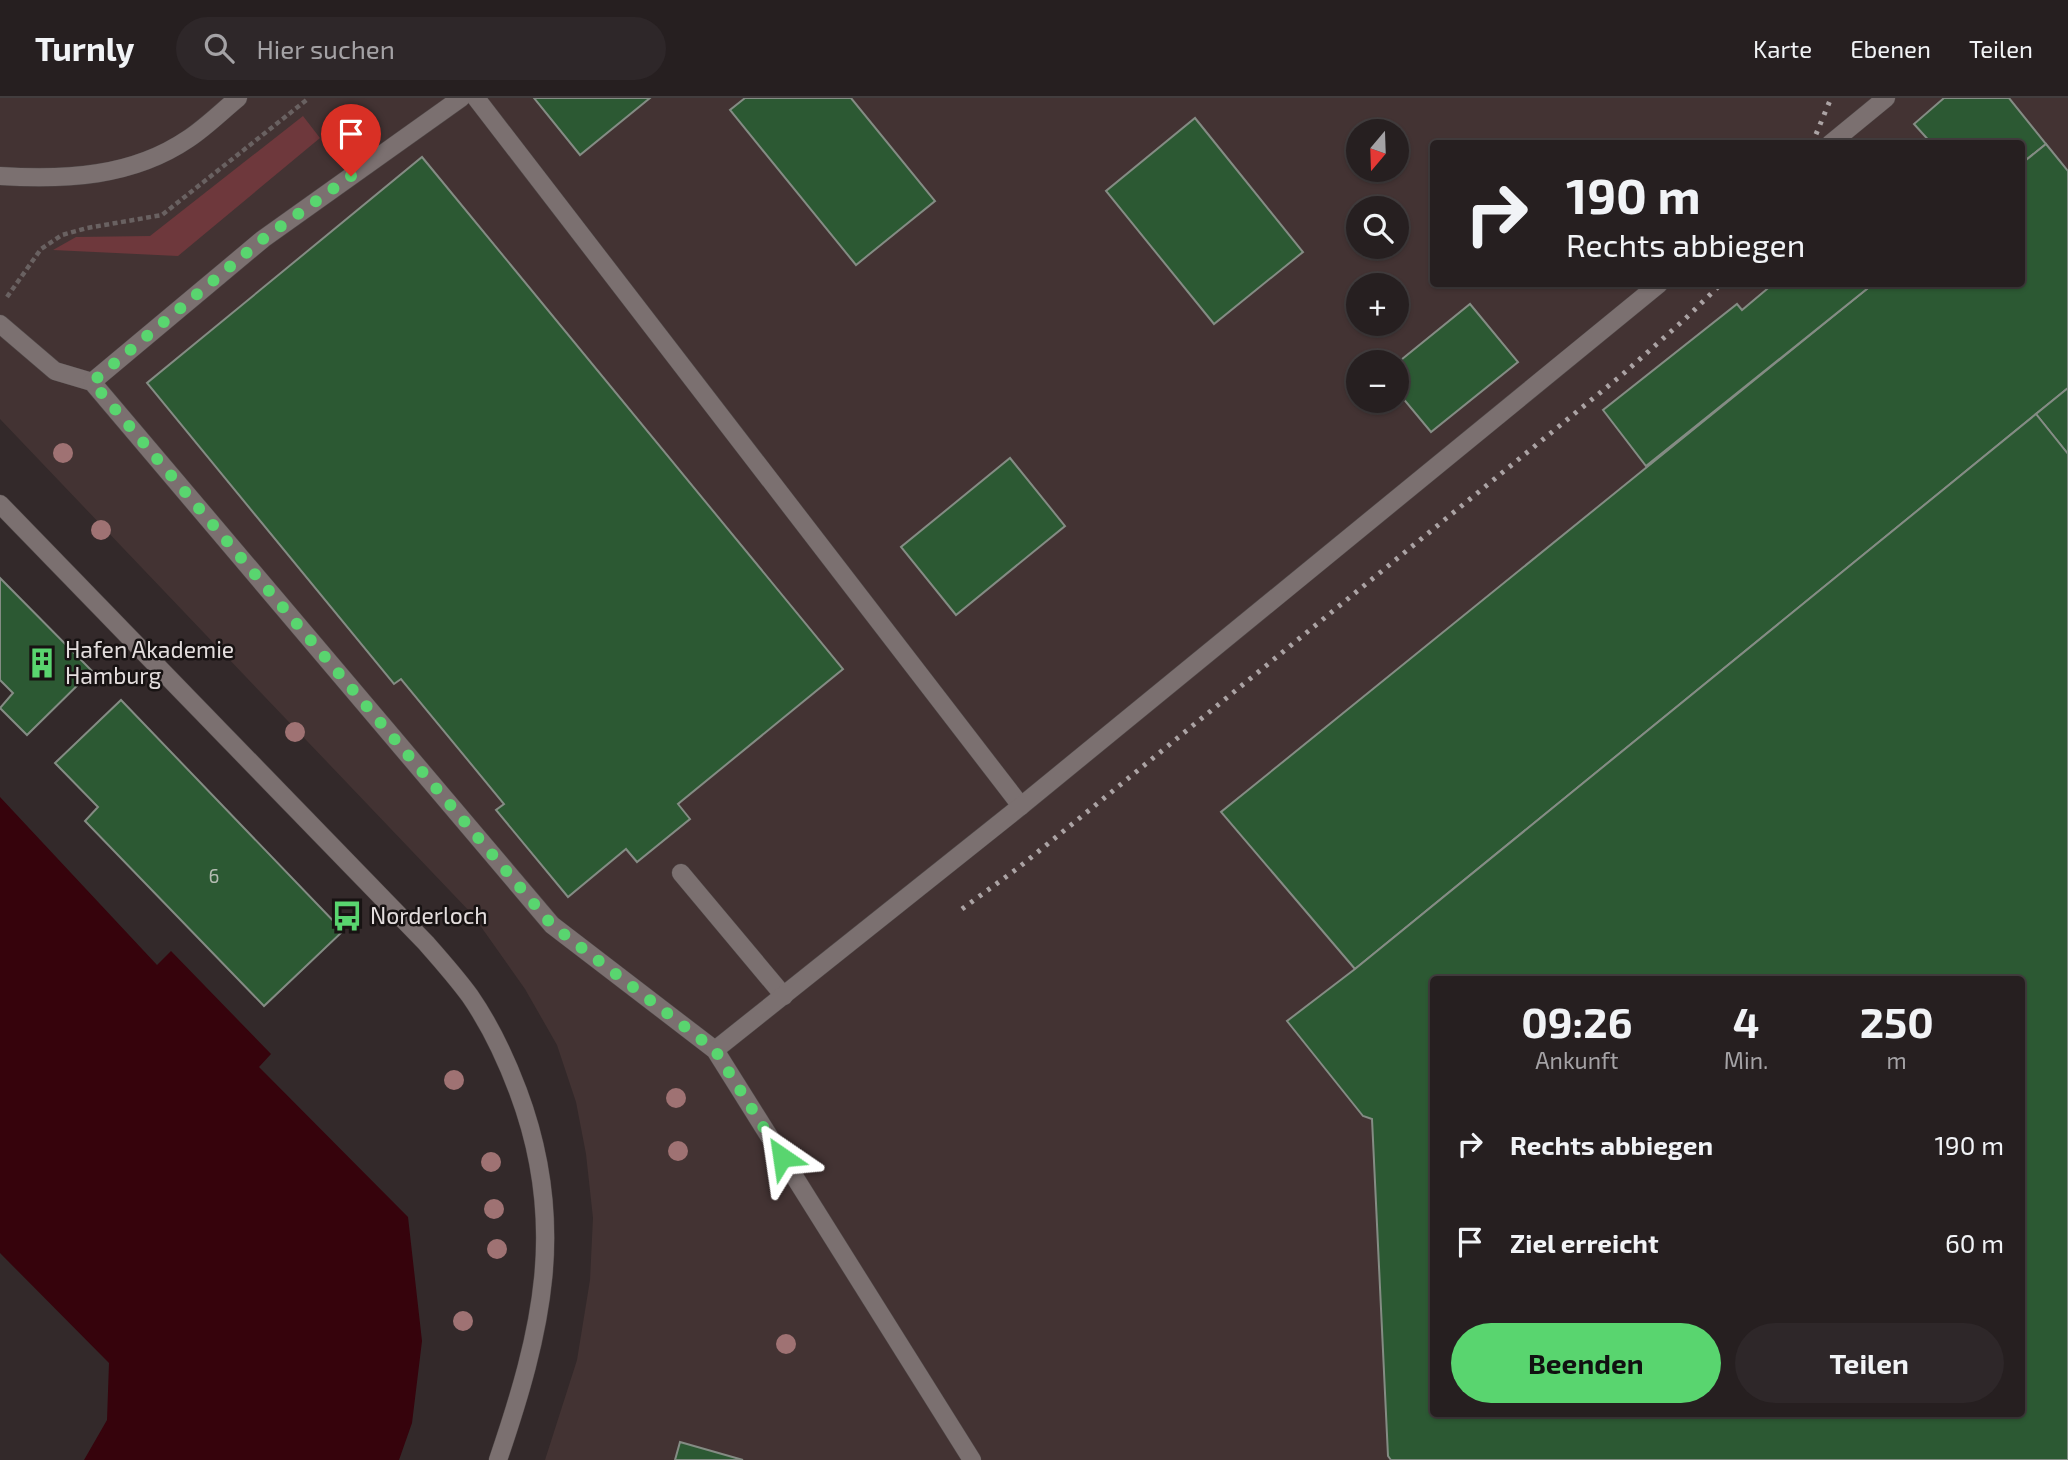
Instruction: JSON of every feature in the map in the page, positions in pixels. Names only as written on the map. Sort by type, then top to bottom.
[{"type":"street","points":[[0,176],[76,176],[126,168],[159,156],[188,139],[238,98]]},
{"type":"street","points":[[92,382],[263,239],[461,98]]},
{"type":"street","points":[[476,98],[1021,806]]},
{"type":"street","points":[[1835,140],[1886,98]]},
{"type":"street","points":[[715,1050],[1021,806],[1655,287]]},
{"type":"street","points":[[0,324],[55,371],[92,382],[552,925],[715,1050],[972,1460]]},
{"type":"street","points":[[0,504],[426,943],[471,998],[511,1071],[534,1136],[545,1202],[546,1234],[542,1295],[536,1330],[527,1371],[498,1460]]},
{"type":"street","points":[[681,873],[784,996]]},
{"type":"path","points":[[4,306],[8,293],[41,249],[62,235],[162,215],[309,98]]},
{"type":"shaded area","points":[[0,98],[2068,98],[2068,1460],[545,1460],[577,1360],[590,1280],[593,1218],[586,1154],[576,1102],[557,1045],[525,989],[472,914],[0,419]]},
{"type":"shaded area","points":[[303,116],[320,138],[178,256],[53,250],[76,237],[150,236]]},
{"type":"shaded area","points":[[0,797],[157,965],[171,951],[271,1054],[259,1067],[408,1217],[422,1341],[412,1423],[399,1460],[84,1460],[107,1420],[109,1363],[0,1253]]},
{"type":"building","points":[[534,98],[650,98],[580,155]]},
{"type":"building","points":[[745,98],[851,98],[935,201],[856,265],[730,110]]},
{"type":"building","points":[[1944,98],[2009,98],[2046,144],[2025,161],[2025,140],[1928,140],[1914,124]]},
{"type":"building","points":[[1195,118],[1303,252],[1214,324],[1106,191]]},
{"type":"building","points":[[2046,144],[2068,171],[2068,388],[1355,969],[1221,812],[1869,287],[2025,287],[2025,161]]},
{"type":"building","points":[[422,157],[843,669],[678,804],[690,819],[637,862],[626,849],[568,897],[496,810],[504,804],[401,679],[394,684],[147,383]]},
{"type":"building","points":[[1769,287],[1869,287],[1646,466],[1603,410],[1737,304],[1742,310]]},
{"type":"building","points":[[1470,304],[1518,362],[1431,432],[1409,406],[1409,353]]},
{"type":"building","points":[[2068,388],[2068,454],[2036,414]]},
{"type":"building","points":[[2036,414],[2068,454],[2068,1460],[1391,1460],[1388,1456],[1372,1119],[1363,1116],[1287,1021],[1355,969]]},
{"type":"building","points":[[1010,458],[1065,526],[956,615],[901,547]]},
{"type":"building","name":"Hafen Akademie Hamburg","points":[[0,578],[92,671],[27,735],[0,708],[13,693],[0,680]]},
{"type":"building","points":[[121,700],[343,931],[264,1006],[85,821],[98,807],[55,763]]},
{"type":"building","points":[[680,1442],[743,1460],[675,1460]]},
{"type":"railway","points":[[1814,140],[1831,98]]},
{"type":"railway","points":[[962,909],[1018,868],[1623,374],[1718,287]]},
{"type":"place","name":"Hafen Akademie Hamburg","points":[[42,663]]},
{"type":"place","name":"Norderloch","points":[[347,916]]},
{"type":"route","points":[[351,176],[263,239],[92,382],[552,925],[715,1050],[782,1157]]}]
